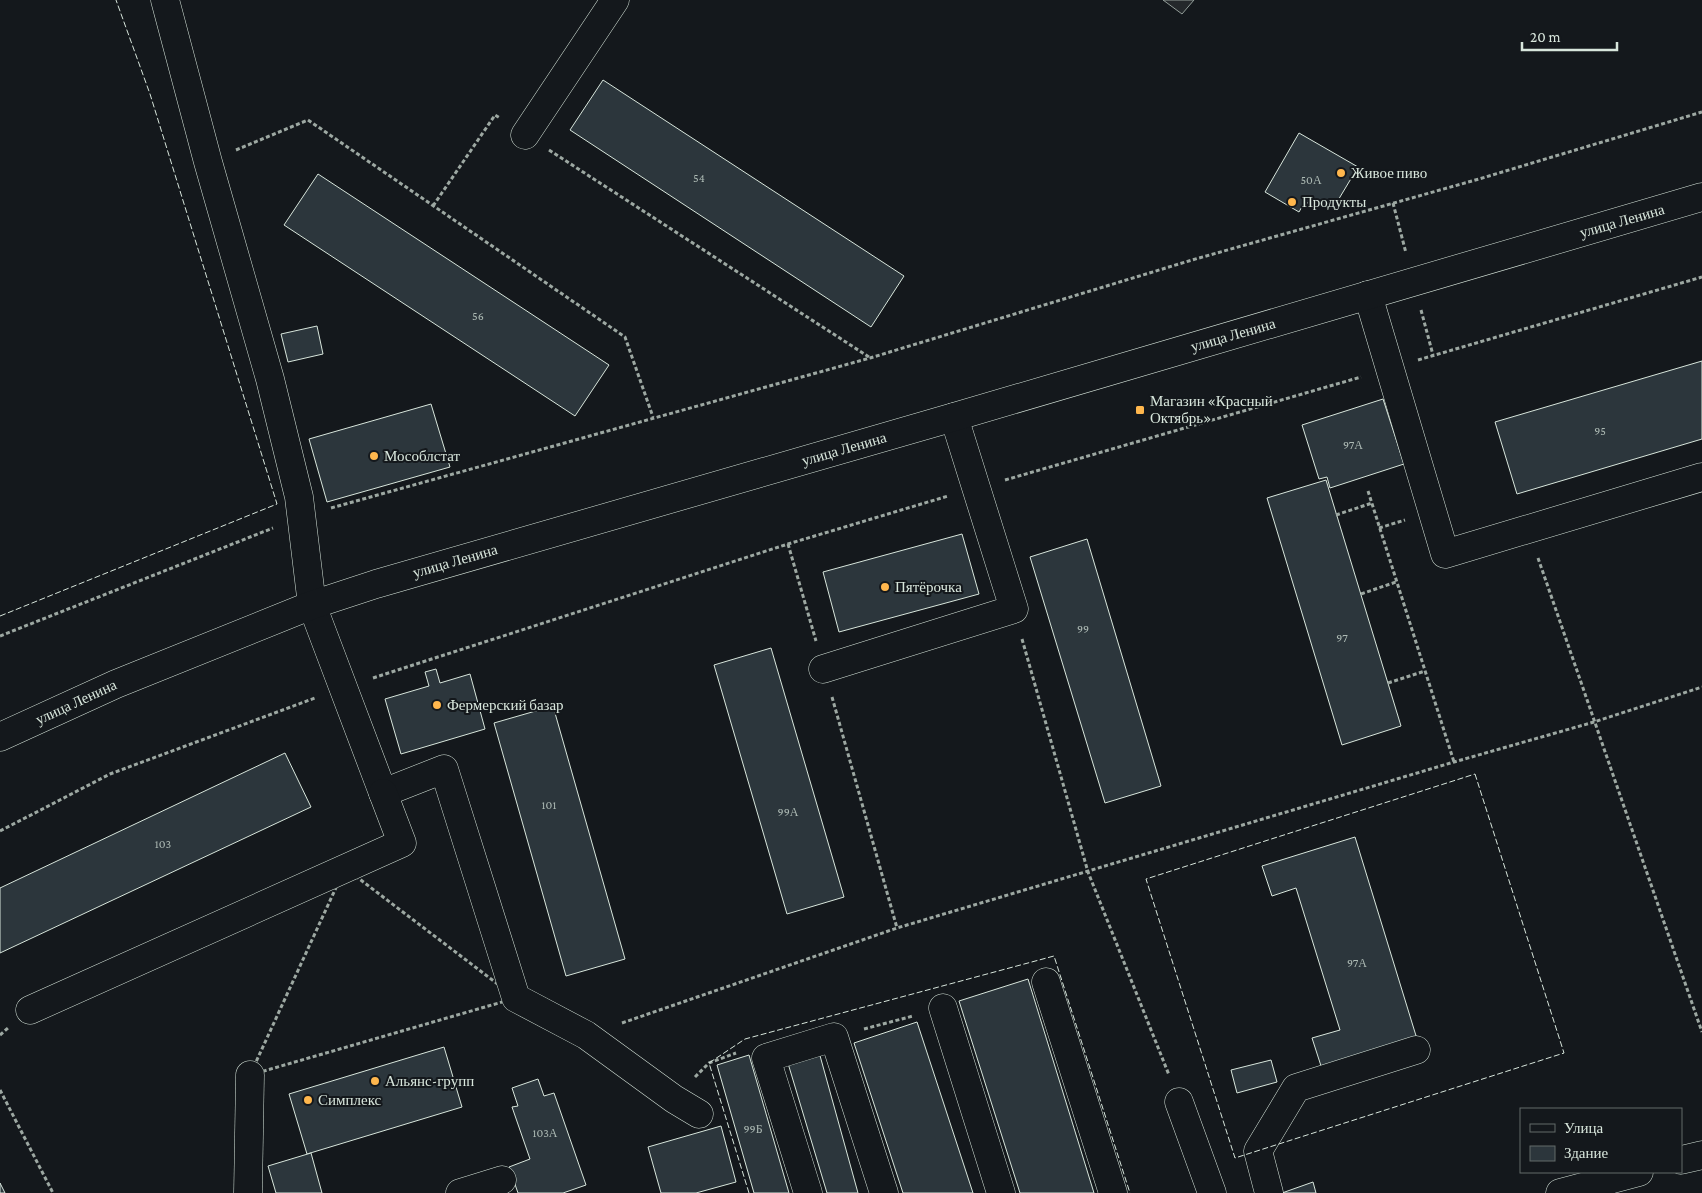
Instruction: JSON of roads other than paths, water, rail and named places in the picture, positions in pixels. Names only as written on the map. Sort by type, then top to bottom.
[{"type":"main road","points":[[30,1010],[402,843],[312,605],[299,496],[270,379],[208,162],[165,0]]},
{"type":"main road","points":[[525,135],[615,0]]},
{"type":"main road","name":"улица Ленина","points":[[0,737],[116,684],[312,605],[376,584],[954,417],[1702,197]]},
{"type":"main road","points":[[1368,295],[1444,554],[1702,477]]},
{"type":"main road","points":[[824,669],[1014,609],[954,417]]},
{"type":"main road","points":[[383,793],[444,769],[516,998],[586,1035],[674,1099],[699,1114]]},
{"type":"main road","points":[[1046,982],[1113,1193]]},
{"type":"main road","points":[[943,1008],[1001,1193]]},
{"type":"main road","points":[[808,1193],[766,1058],[834,1037],[884,1193]]},
{"type":"main road","points":[[1269,1193],[1258,1151],[1296,1088],[1416,1050]]},
{"type":"main road","points":[[248,1193],[250,1075]]},
{"type":"main road","points":[[1179,1102],[1212,1193]]},
{"type":"main road","points":[[1682,1160],[1702,1155]]},
{"type":"main road","points":[[1560,1193],[1635,1173]]},
{"type":"main road","points":[[460,1193],[502,1180]]},
{"type":"place","name":"Живое пиво","points":[[1341,173]]},
{"type":"place","name":"Продукты","points":[[1292,202]]},
{"type":"place","name":"Магазин «Красный Октябрь»","points":[[1140,410]]},
{"type":"place","name":"Мособлстат","points":[[374,456]]},
{"type":"place","name":"Пятёрочка","points":[[885,587]]},
{"type":"place","name":"Фермерский базар","points":[[437,705]]},
{"type":"place","name":"Альянс-групп","points":[[375,1081]]},
{"type":"place","name":"Симплекс","points":[[308,1100]]}]
